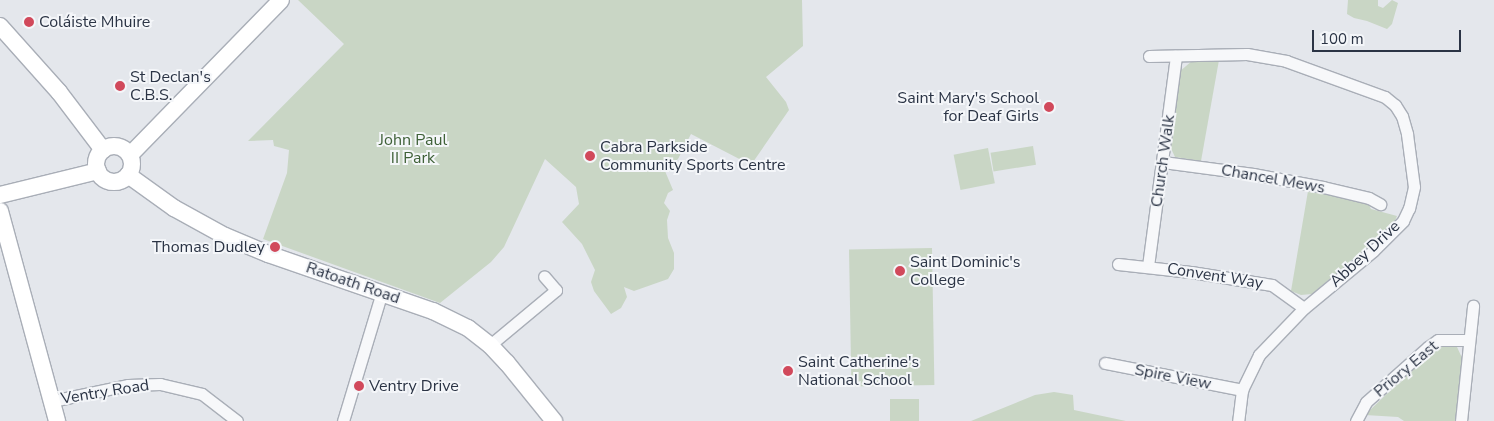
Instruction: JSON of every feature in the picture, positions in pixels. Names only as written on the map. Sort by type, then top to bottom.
[{"type":"main road","points":[[130,155],[281,0]]},
{"type":"main road","points":[[0,26],[54,86],[103,150]]},
{"type":"main road","points":[[115,146],[125,150],[130,155],[132,166],[128,174],[121,180],[112,181],[105,179],[98,171],[97,158],[103,150],[115,146]]},
{"type":"main road","points":[[0,195],[98,171]]},
{"type":"main road","name":"Ratoath Road","points":[[128,174],[174,208],[225,236],[282,259],[382,292],[461,324],[490,345],[526,384],[554,421]]},
{"type":"main road","points":[[0,211],[56,421]]},
{"type":"street","name":"Abbey Drive","points":[[1149,56],[1247,54],[1286,61],[1384,97],[1395,105],[1402,116],[1414,178],[1410,203],[1403,221],[1373,251],[1304,308],[1259,354],[1251,367],[1242,390],[1238,421]]},
{"type":"street","name":"Church Walk","points":[[1148,266],[1176,56]]},
{"type":"street","name":"Chancel Mews","points":[[1163,162],[1323,187],[1369,198],[1380,204]]},
{"type":"street","name":"Convent Way","points":[[1118,264],[1148,266],[1272,285],[1304,308]]},
{"type":"street","points":[[490,345],[556,290],[544,276]]},
{"type":"street","points":[[343,421],[382,292]]},
{"type":"street","points":[[1461,421],[1473,306]]},
{"type":"street","name":"Priory East","points":[[1356,421],[1366,402],[1438,340],[1456,338],[1469,340]]},
{"type":"street","name":"Spire View","points":[[1105,363],[1242,390]]},
{"type":"street","name":"Ventry Road","points":[[52,401],[128,384],[160,384],[202,394],[237,421]]},
{"type":"green space","name":"John Paul II Park","points":[[298,0],[802,0],[803,46],[766,77],[786,102],[789,110],[751,165],[691,134],[678,159],[665,171],[673,190],[668,193],[664,203],[670,211],[667,220],[668,238],[674,253],[674,269],[668,279],[634,291],[624,287],[627,297],[621,308],[611,314],[594,291],[591,282],[595,270],[582,244],[562,222],[579,204],[576,187],[545,159],[504,247],[491,262],[440,303],[263,239],[287,173],[289,150],[274,146],[273,140],[248,141],[344,44]]},
{"type":"green space","points":[[1348,0],[1378,0],[1378,6],[1383,8],[1392,0],[1398,3],[1392,24],[1387,29],[1354,18],[1347,14]]},
{"type":"green space","points":[[1219,60],[1201,161],[1175,157],[1169,144],[1179,72],[1192,61]]},
{"type":"green space","points":[[1033,146],[1036,165],[994,171],[991,153]]},
{"type":"green space","points":[[988,148],[995,183],[961,190],[954,155]]},
{"type":"green space","points":[[1308,191],[1368,203],[1371,209],[1397,216],[1393,225],[1312,294],[1301,295],[1291,291]]},
{"type":"green space","points":[[932,248],[934,385],[851,386],[849,249]]},
{"type":"green space","points":[[1443,344],[1457,347],[1463,360],[1456,421],[1404,421],[1398,417],[1365,415],[1436,346]]},
{"type":"green space","points":[[1054,392],[1073,395],[1074,410],[1126,421],[971,421],[1035,395]]},
{"type":"green space","points":[[890,399],[919,399],[919,421],[890,421]]},
{"type":"place","name":"Coláiste Mhuire","points":[[29,22]]},
{"type":"place","name":"St Declan's C.B.S.","points":[[120,86]]},
{"type":"place","name":"Saint Mary's School for Deaf Girls","points":[[1049,107]]},
{"type":"place","name":"Cabra Parkside Community Sports Centre","points":[[590,156]]},
{"type":"place","name":"Thomas Dudley","points":[[275,247]]},
{"type":"place","name":"Saint Dominic's College","points":[[900,271]]},
{"type":"place","name":"Saint Catherine's National School","points":[[788,371]]},
{"type":"place","name":"Ventry Drive","points":[[359,386]]}]
